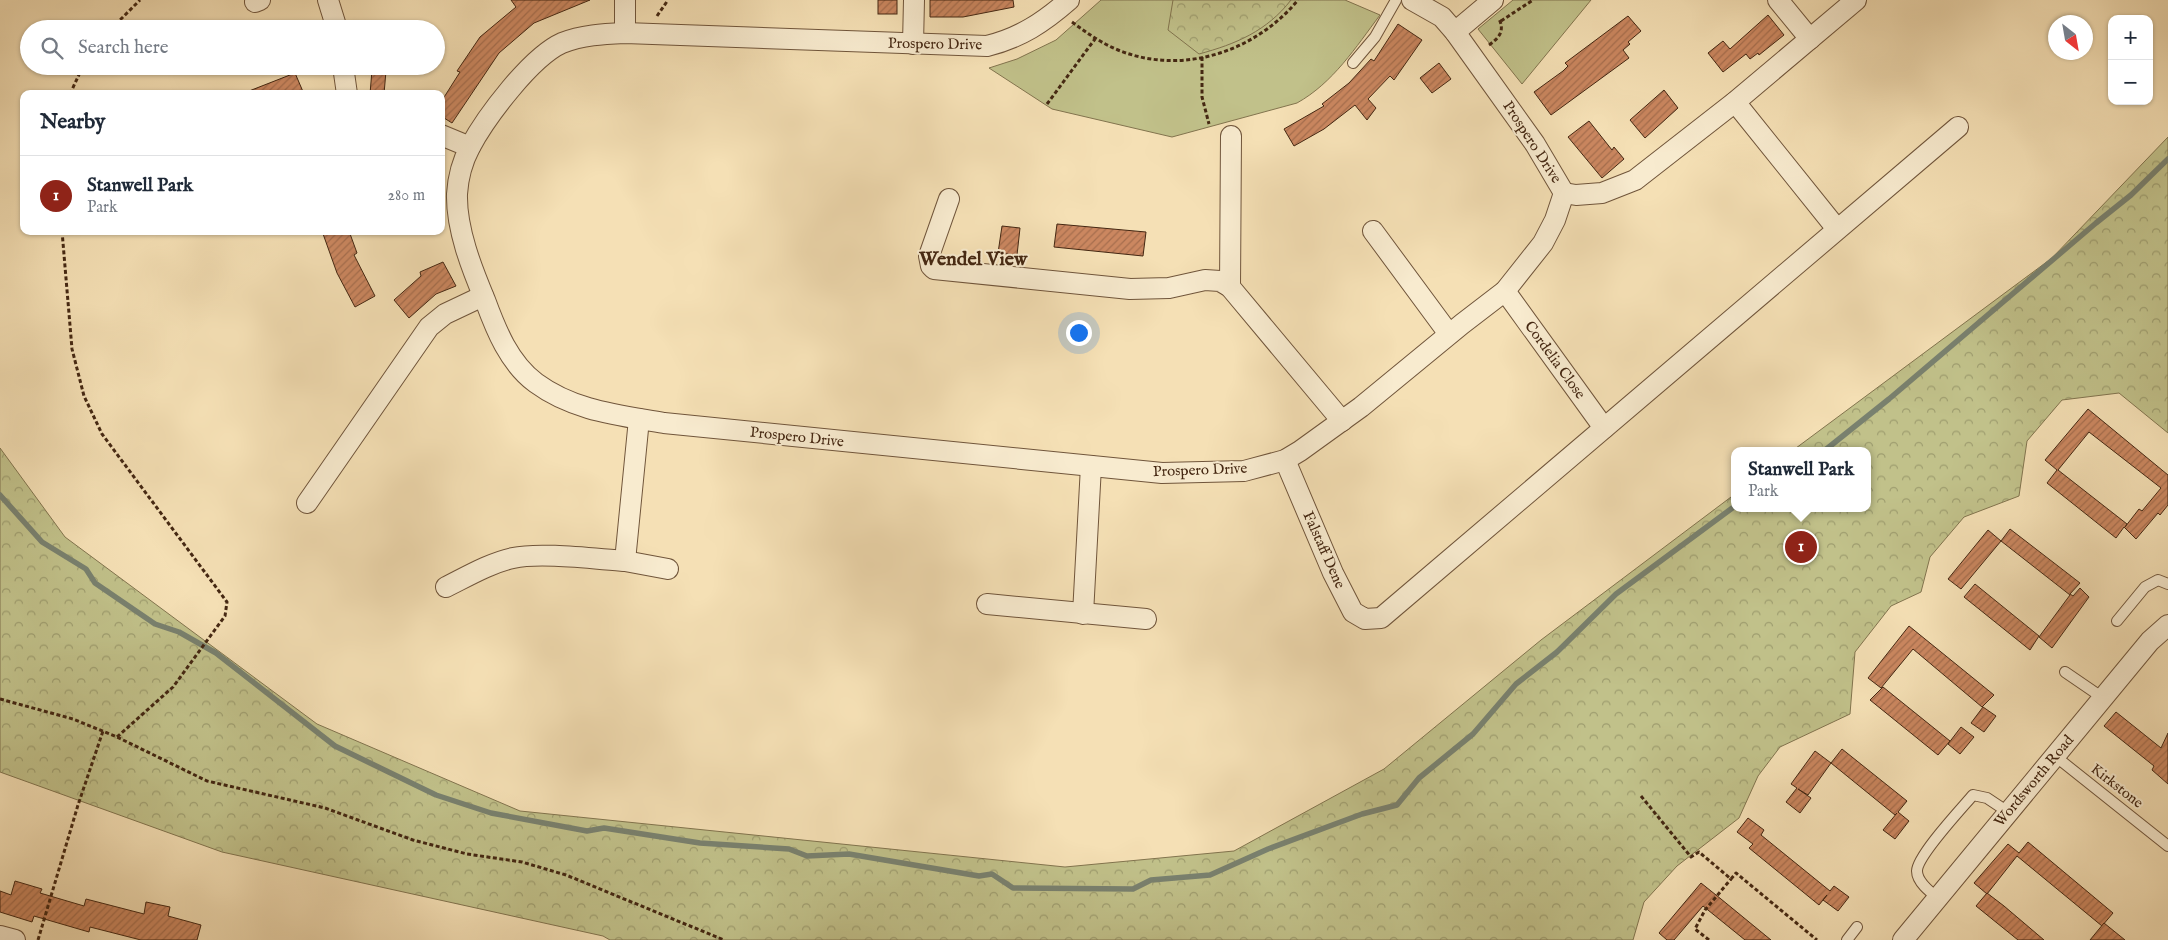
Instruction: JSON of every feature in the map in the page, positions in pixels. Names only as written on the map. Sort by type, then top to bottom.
[{"type":"street","points":[[328,0],[334,20]]},
{"type":"street","points":[[624,33],[625,0]]},
{"type":"street","points":[[913,44],[914,0]]},
{"type":"street","name":"Prospero Drive","points":[[1069,0],[1029,31],[1010,40],[987,46],[877,44],[624,33],[584,36],[560,44],[542,56],[524,72],[470,147],[460,173],[457,196],[463,236],[483,296],[504,345],[518,366],[535,383],[567,401],[589,410],[639,419],[863,444],[1162,473],[1244,471],[1285,460],[1342,421],[1505,291],[1543,243],[1555,220],[1564,193],[1535,144],[1455,32],[1442,17],[1412,0]]},
{"type":"street","points":[[1778,0],[1810,40]]},
{"type":"street","points":[[1564,193],[1576,195],[1602,193],[1635,180],[1735,102],[1856,0]]},
{"type":"street","points":[[1455,32],[1490,2]]},
{"type":"street","points":[[344,75],[346,90]]},
{"type":"street","points":[[1735,102],[1838,228]]},
{"type":"street","points":[[1604,428],[1958,127]]},
{"type":"street","points":[[1230,287],[1231,136]]},
{"type":"street","points":[[445,137],[470,147]]},
{"type":"street","points":[[949,198],[930,251],[929,261],[934,268],[1130,289],[1169,288],[1205,280],[1220,281],[1230,287],[1342,421]]},
{"type":"street","points":[[1373,231],[1449,334]]},
{"type":"street","name":"Cordelia Close","points":[[1505,291],[1604,428]]},
{"type":"street","points":[[307,503],[429,327],[445,314],[483,296]]},
{"type":"street","points":[[625,561],[639,419]]},
{"type":"street","name":"Falstaff Dene","points":[[1285,460],[1333,573],[1353,612],[1365,619],[1381,618],[1604,428]]},
{"type":"street","points":[[1083,614],[1090,466]]},
{"type":"street","points":[[446,587],[480,570],[514,558],[544,557],[625,561],[668,568]]},
{"type":"street","points":[[987,604],[1146,619]]},
{"type":"street","name":"Wordsworth Road","points":[[1903,940],[2150,641],[2168,625]]},
{"type":"street","points":[[0,936],[15,940]]},
{"type":"lane","points":[[1353,63],[1375,37],[1396,0]]},
{"type":"lane","points":[[2118,620],[2145,587],[2158,580],[2168,584]]},
{"type":"lane","points":[[2065,672],[2103,698]]},
{"type":"lane","name":"Kirkstone","points":[[2055,756],[2164,843],[2168,831]]},
{"type":"lane","points":[[1938,898],[1921,882],[1917,871],[1921,858],[1957,812],[1973,795],[1987,798],[2008,812]]},
{"type":"lane","points":[[1847,940],[1857,926]]},
{"type":"path","points":[[120,20],[140,0]]},
{"type":"path","points":[[657,16],[668,0]]},
{"type":"path","points":[[1072,22],[1095,39],[1118,51],[1143,58],[1181,61],[1219,54],[1251,40],[1285,15],[1298,0]]},
{"type":"path","points":[[1501,21],[1533,0]]},
{"type":"path","points":[[1489,45],[1500,35],[1502,29],[1501,21],[1490,2]]},
{"type":"path","points":[[1047,104],[1095,39]]},
{"type":"path","points":[[1202,57],[1202,97],[1209,124]]},
{"type":"path","points":[[72,90],[79,75]]},
{"type":"path","points":[[62,235],[72,349],[84,396],[102,434],[227,602],[225,616],[174,687],[117,737]]},
{"type":"path","points":[[0,699],[73,719],[117,737],[206,781],[325,808],[413,840],[468,854],[522,862],[557,873],[724,940]]},
{"type":"path","points":[[38,940],[78,805],[103,731]]},
{"type":"path","points":[[1641,796],[1691,857],[1699,852],[1731,878]]},
{"type":"path","points":[[1709,940],[1695,929],[1705,910],[1736,873],[1816,940]]},
{"type":"green space","points":[[1101,0],[1345,0],[1380,15],[1353,52],[1333,75],[1310,95],[1297,103],[1172,137],[1052,109],[989,68],[1017,59],[1056,40]]},
{"type":"green space","points":[[1173,0],[1291,0],[1272,20],[1250,35],[1226,46],[1199,54],[1168,30]]},
{"type":"green space","points":[[1513,0],[1591,0],[1522,84],[1478,29]]},
{"type":"green space","points":[[2168,137],[2168,433],[2119,393],[2062,400],[2027,441],[2019,496],[1964,517],[1930,557],[1921,592],[1891,606],[1855,652],[1850,714],[1780,747],[1758,776],[1739,818],[1677,866],[1644,902],[1633,940],[610,940],[603,936],[222,852],[0,772],[0,448],[65,537],[317,724],[520,811],[1065,867],[1234,851],[1384,769],[1541,640],[1731,497],[1731,512],[1871,512],[1871,447],[1797,447],[2052,258]]},
{"type":"building","points":[[511,0],[590,0],[534,23],[499,53],[452,123],[445,119],[445,96],[460,72],[457,71],[480,37],[516,7]]},
{"type":"building","points":[[878,0],[897,0],[897,14],[878,14]]},
{"type":"building","points":[[930,0],[1013,0],[1014,7],[963,17],[930,17]]},
{"type":"building","points":[[1768,15],[1784,35],[1759,55],[1758,53],[1750,59],[1746,54],[1723,72],[1708,53],[1723,41],[1730,49]]},
{"type":"building","points":[[1628,16],[1641,31],[1628,42],[1630,44],[1623,50],[1629,58],[1551,115],[1534,92],[1563,71],[1568,66],[1565,63]]},
{"type":"building","points":[[1398,24],[1422,40],[1394,80],[1390,76],[1368,99],[1376,108],[1367,120],[1355,105],[1324,129],[1294,146],[1284,129],[1324,106],[1322,104],[1349,83],[1371,59],[1374,61]]},
{"type":"building","points":[[1439,63],[1451,79],[1432,93],[1420,78]]},
{"type":"building","points":[[290,75],[296,75],[302,90],[252,90]]},
{"type":"building","points":[[372,75],[386,75],[384,90],[370,90]]},
{"type":"building","points":[[1664,90],[1678,108],[1645,138],[1630,120]]},
{"type":"building","points":[[1589,121],[1612,150],[1614,147],[1624,159],[1602,178],[1568,137]]},
{"type":"building","points":[[1057,224],[1146,232],[1143,256],[1054,247]]},
{"type":"building","points":[[1002,226],[1020,228],[1017,255],[998,253]]},
{"type":"building","points":[[323,235],[350,235],[357,253],[354,255],[375,296],[355,307],[337,273]]},
{"type":"building","points":[[443,262],[456,286],[436,294],[409,318],[394,300],[421,276],[420,272]]},
{"type":"building","points":[[2088,409],[2168,475],[2168,505],[2160,515],[2158,513],[2136,539],[2124,527],[2116,538],[2047,483],[2057,470],[2045,460]],"holes":[[[2089,432],[2161,488],[2142,511],[2139,509],[2125,527],[2127,524],[2058,470]]]},
{"type":"building","points":[[2010,529],[2080,583],[2070,594],[2073,596],[2080,588],[2089,597],[2052,648],[2039,637],[2070,595],[2001,541]]},
{"type":"building","points":[[1988,530],[2001,541],[1961,589],[1948,579]]},
{"type":"building","points":[[1975,584],[2039,636],[2030,650],[1964,597]]},
{"type":"building","points":[[1909,626],[1994,695],[1982,707],[1913,649],[1881,688],[1868,678]]},
{"type":"building","points":[[1883,687],[1950,741],[1938,755],[1870,700]]},
{"type":"building","points":[[1983,707],[1996,716],[1984,732],[1971,723]]},
{"type":"building","points":[[2116,712],[2161,748],[2168,733],[2168,784],[2152,770],[2154,766],[2104,726]]},
{"type":"building","points":[[1961,727],[1974,737],[1960,754],[1948,744]]},
{"type":"building","points":[[1842,749],[1907,801],[1898,812],[1909,821],[1895,839],[1883,830],[1897,813],[1895,815],[1831,763]]},
{"type":"building","points":[[1815,751],[1831,763],[1808,795],[1798,789],[1811,798],[1800,813],[1786,802],[1797,788],[1791,784]]},
{"type":"building","points":[[1748,818],[1764,830],[1761,835],[1830,891],[1834,886],[1849,897],[1838,911],[1823,900],[1819,905],[1749,848],[1753,844],[1737,832]]},
{"type":"building","points":[[2028,842],[2113,913],[2102,926],[2017,856],[1987,894],[1974,883],[2008,844],[2019,853]]},
{"type":"building","points":[[15,881],[42,889],[40,893],[84,906],[86,899],[144,914],[146,902],[170,907],[168,916],[201,925],[197,940],[141,940],[90,927],[89,932],[34,916],[32,922],[0,912],[0,891],[11,895]]},
{"type":"building","points":[[1701,883],[1771,940],[1745,940],[1703,906],[1674,940],[1667,940],[1659,933]]},
{"type":"building","points":[[1987,893],[2044,940],[2018,940],[1976,906]]},
{"type":"building","points":[[2104,923],[2125,940],[2090,940]]},
{"type":"waterway","points":[[1829,447],[1889,399],[2131,195],[2168,159]]},
{"type":"waterway","points":[[0,495],[42,542],[86,569],[95,583],[155,624],[179,632],[216,653],[335,746],[436,795],[491,813],[587,831],[604,828],[700,843],[789,849],[807,856],[849,854],[979,876],[992,874],[1013,888],[1133,889],[1151,880],[1210,875],[1268,849],[1362,814],[1397,805],[1419,778],[1473,734],[1516,684],[1557,652],[1616,594],[1731,509]]},
{"type":"place","name":"Stanwell Park","points":[[1801,547]]},
{"type":"district","name":"Wendel View","points":[[973,259]]}]
